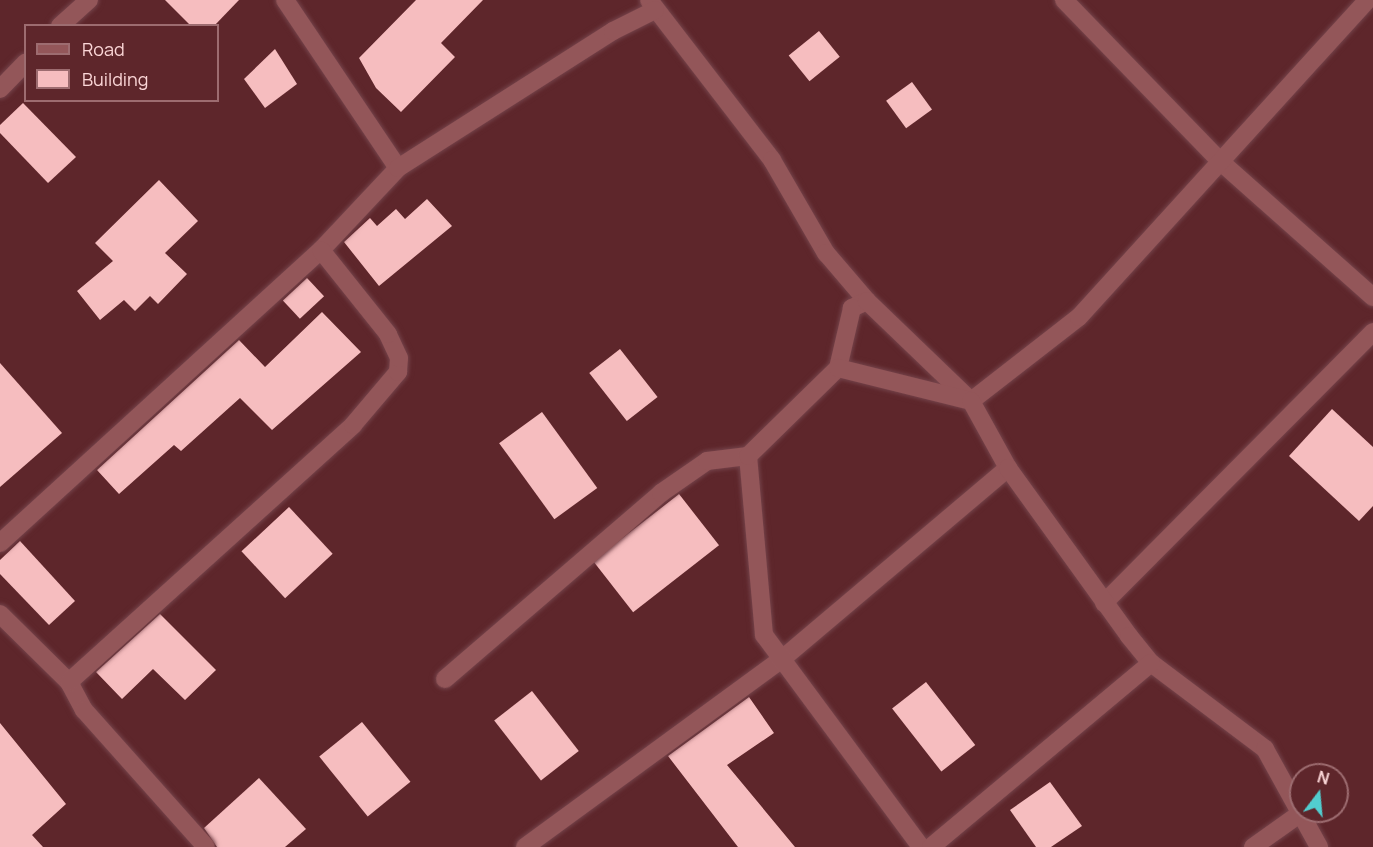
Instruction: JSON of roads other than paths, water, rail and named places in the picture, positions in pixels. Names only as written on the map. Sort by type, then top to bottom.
[{"type":"street","points":[[285,0],[398,168]]},
{"type":"street","points":[[1064,0],[1222,163],[1373,297]]},
{"type":"street","points":[[971,401],[1079,317],[1222,163],[1367,0]]},
{"type":"street","points":[[61,24],[75,3]]},
{"type":"street","points":[[0,543],[321,250],[398,168],[652,5],[772,160],[826,253],[867,301],[971,401],[1008,468],[1104,603],[1151,663],[1265,749],[1289,792]]},
{"type":"street","points":[[0,89],[24,64]]},
{"type":"street","points":[[69,682],[352,425],[398,372],[399,358],[388,334],[321,250]]},
{"type":"street","points":[[445,679],[662,493],[706,461],[748,456],[838,368],[852,308],[867,301]]},
{"type":"street","points":[[1104,603],[1373,332]]},
{"type":"street","points":[[838,368],[971,401]]},
{"type":"street","points":[[748,456],[764,635],[921,847]]},
{"type":"street","points":[[525,847],[782,659],[1008,468]]},
{"type":"street","points":[[0,614],[69,682],[84,710],[206,847]]},
{"type":"street","points":[[931,847],[1151,663]]},
{"type":"street","points":[[1253,847],[1289,822]]},
{"type":"street","points":[[1306,823],[1319,847]]}]
